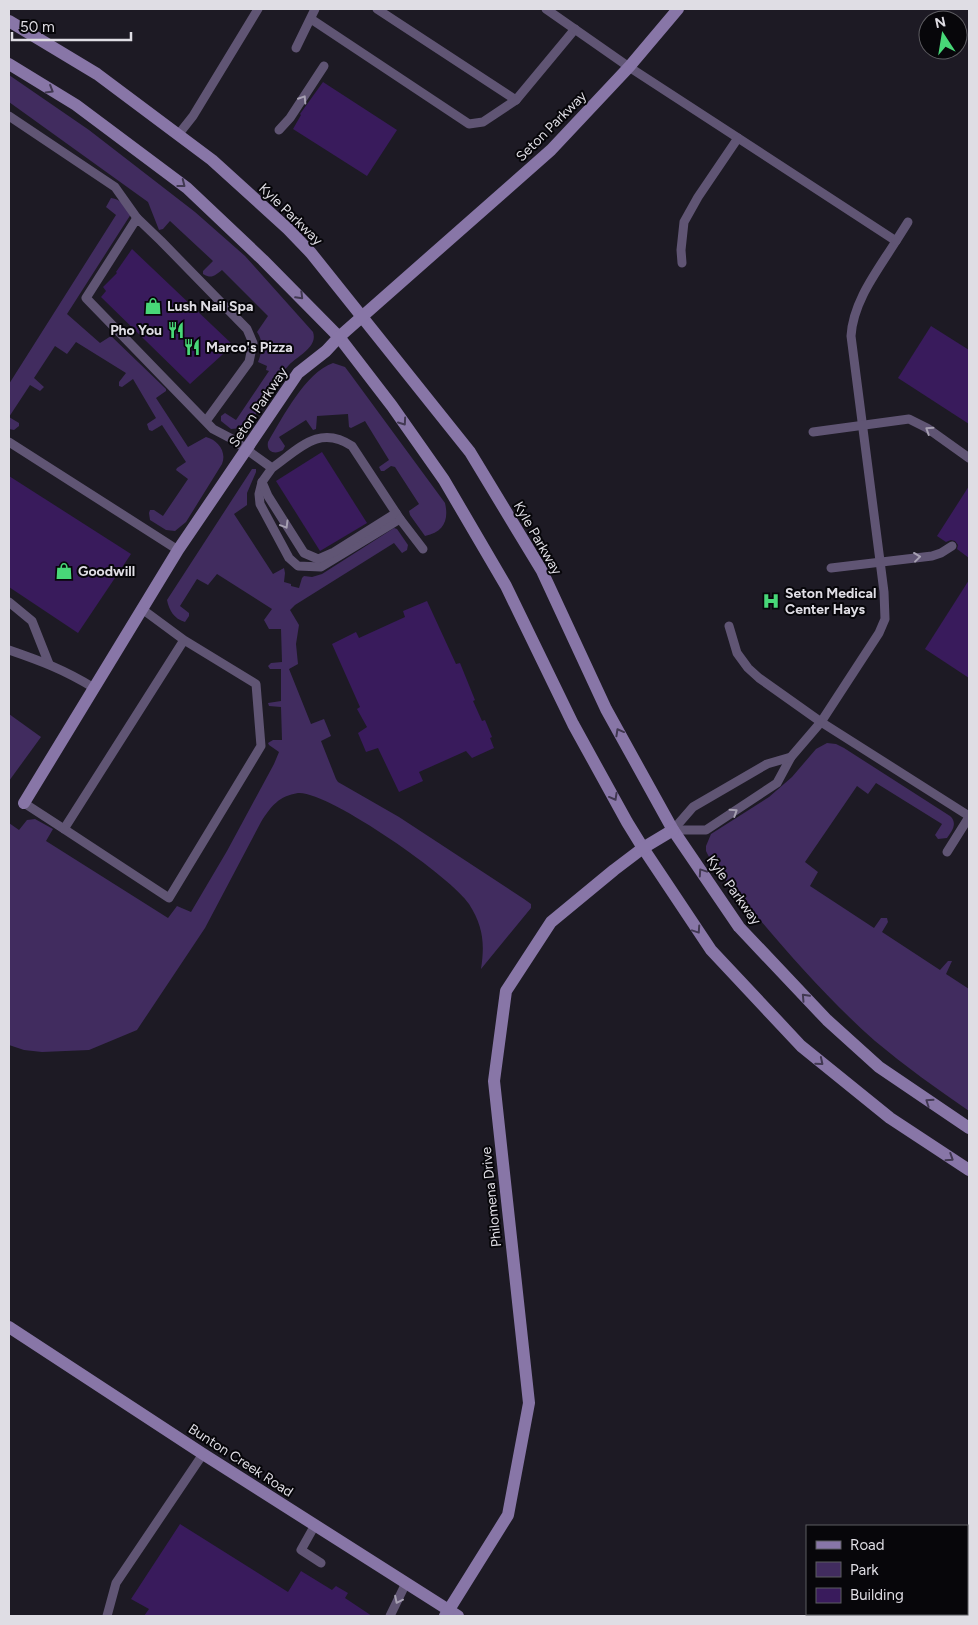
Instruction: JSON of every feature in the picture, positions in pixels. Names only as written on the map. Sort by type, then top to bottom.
[{"type":"street","name":"Seton Parkway","points":[[24,803],[178,550],[298,373],[326,351],[339,337],[551,150],[629,67],[678,9]]},
{"type":"street","name":"Kyle Parkway","points":[[9,21],[97,74],[212,160],[288,229],[311,253],[475,460],[542,571],[606,709],[673,830],[740,927],[827,1020],[879,1066],[969,1128]]},
{"type":"street","points":[[9,64],[76,105],[188,188],[339,337],[392,406],[454,496],[506,586],[573,724],[643,848],[711,950],[801,1046],[890,1118],[969,1170]]},
{"type":"street","name":"Philomena Drive","points":[[451,1614],[508,1515],[529,1403],[494,1081],[506,991],[551,922],[643,848],[673,830]]},
{"type":"street","name":"Bunton Creek Road","points":[[9,1327],[451,1614]]},
{"type":"lane","points":[[178,135],[193,116],[258,9]]},
{"type":"lane","points":[[296,48],[315,9]]},
{"type":"lane","points":[[377,9],[516,100]]},
{"type":"lane","points":[[546,9],[629,67],[896,240]]},
{"type":"lane","points":[[311,19],[469,124],[483,122],[516,100],[575,29]]},
{"type":"lane","points":[[279,130],[295,111],[324,66]]},
{"type":"lane","points":[[9,116],[115,187],[137,218],[247,329],[253,343],[249,362],[206,421]]},
{"type":"lane","points":[[682,263],[681,237],[684,222],[698,197],[738,138]]},
{"type":"lane","points":[[137,218],[86,298],[206,421],[272,468]]},
{"type":"lane","points":[[673,830],[706,830],[777,783],[791,757],[821,722],[880,633],[885,619],[885,606],[853,355],[852,323],[864,295],[908,222]]},
{"type":"lane","points":[[813,432],[908,419],[927,428],[969,458]]},
{"type":"lane","points":[[398,516],[321,567],[298,566],[289,558],[260,504],[258,494],[262,482],[272,468],[312,440],[327,436],[341,438],[352,446],[398,516],[423,549]]},
{"type":"lane","points":[[9,442],[178,550]]},
{"type":"lane","points":[[262,482],[268,496],[304,553],[318,559],[398,516]]},
{"type":"lane","points":[[831,568],[932,556],[942,553],[952,546]]},
{"type":"lane","points":[[9,602],[32,621],[49,664]]},
{"type":"lane","points":[[24,803],[168,898],[261,746],[256,684],[184,640],[142,609]]},
{"type":"lane","points":[[729,626],[737,653],[748,668],[759,678],[821,722],[969,816],[947,852]]},
{"type":"lane","points":[[64,829],[184,640]]},
{"type":"lane","points":[[9,650],[70,673],[94,688]]},
{"type":"lane","points":[[673,830],[693,807],[767,764],[791,757]]},
{"type":"lane","points":[[107,1616],[116,1583],[203,1454]]},
{"type":"lane","points":[[315,1525],[301,1550],[321,1563]]},
{"type":"lane","points":[[390,1616],[406,1583]]},
{"type":"green space","points":[[9,75],[89,130],[195,212],[245,256],[313,332],[313,342],[283,372],[249,424],[242,428],[231,429],[221,421],[221,416],[225,413],[236,420],[269,371],[266,370],[267,366],[258,362],[262,347],[257,332],[268,316],[222,270],[213,276],[203,274],[203,271],[213,261],[170,221],[163,229],[159,230],[148,202],[9,102]]},
{"type":"green space","points":[[111,198],[120,201],[131,214],[67,314],[100,343],[111,336],[166,389],[156,398],[188,447],[206,437],[214,441],[222,451],[222,464],[186,522],[175,531],[166,530],[150,520],[150,510],[154,510],[163,516],[188,479],[176,470],[186,462],[162,425],[152,431],[149,430],[147,424],[156,418],[133,379],[122,387],[119,386],[119,382],[126,373],[76,342],[67,354],[55,346],[34,378],[44,387],[40,391],[30,385],[9,417],[9,384],[116,215],[106,207]]},
{"type":"green space","points":[[333,363],[345,367],[445,503],[446,515],[444,524],[437,532],[425,536],[410,515],[409,511],[419,504],[395,467],[391,466],[381,471],[379,467],[389,460],[365,421],[351,428],[349,427],[348,414],[317,416],[316,429],[313,430],[306,420],[279,437],[285,446],[283,450],[272,452],[268,448],[268,442],[304,386],[323,368]]},
{"type":"green space","points":[[9,417],[19,423],[19,426],[14,430],[9,429]]},
{"type":"green space","points":[[252,469],[256,469],[256,472],[247,493],[247,505],[234,514],[273,574],[284,568],[284,582],[291,584],[291,586],[299,588],[304,576],[312,577],[322,574],[394,528],[397,529],[408,545],[407,550],[402,553],[394,543],[290,610],[299,625],[296,644],[298,664],[289,669],[311,724],[324,719],[331,736],[321,741],[336,779],[338,782],[399,817],[524,899],[531,904],[531,908],[481,969],[483,943],[480,927],[474,912],[458,892],[440,875],[361,820],[335,805],[313,796],[298,793],[291,794],[276,803],[261,822],[205,928],[137,1030],[89,1050],[42,1052],[24,1050],[9,1045],[9,823],[19,830],[27,820],[35,819],[53,829],[46,841],[168,918],[177,906],[191,912],[227,851],[274,764],[279,752],[268,743],[273,740],[282,740],[281,707],[269,706],[268,703],[281,701],[281,669],[270,669],[268,666],[271,663],[282,662],[281,629],[269,629],[264,620],[272,609],[217,574],[208,585],[197,579],[180,606],[189,613],[185,622],[173,614],[167,600]]},
{"type":"green space","points":[[9,714],[41,737],[9,781]]},
{"type":"green space","points":[[827,743],[836,744],[844,748],[950,816],[954,821],[951,833],[947,838],[938,839],[935,835],[942,824],[876,783],[868,794],[857,786],[805,862],[818,872],[810,886],[874,928],[881,918],[887,918],[888,922],[882,932],[940,970],[948,961],[952,961],[946,974],[969,989],[969,1111],[886,1050],[843,1011],[735,892],[706,851],[711,834],[769,797],[792,777],[816,749]]},
{"type":"building","points":[[323,82],[397,130],[367,176],[293,129],[300,114]]},
{"type":"building","points":[[132,249],[233,345],[190,384],[101,297],[106,291],[103,287],[117,273]]},
{"type":"building","points":[[931,326],[969,350],[969,424],[898,378]]},
{"type":"building","points":[[322,452],[367,523],[320,551],[276,481]]},
{"type":"building","name":"Goodwill","points":[[9,476],[131,554],[78,633],[9,587]]},
{"type":"building","points":[[969,486],[969,558],[957,549],[958,545],[955,541],[946,542],[937,536]]},
{"type":"building","points":[[969,580],[969,678],[925,649]]},
{"type":"building","points":[[427,601],[456,664],[460,663],[475,700],[473,701],[482,721],[485,720],[492,737],[490,738],[494,748],[472,758],[466,751],[419,772],[423,781],[399,792],[378,748],[366,752],[358,733],[367,727],[357,709],[360,707],[332,644],[356,632],[359,638],[405,617],[403,611]]},
{"type":"building","points":[[180,1524],[288,1592],[301,1571],[332,1590],[336,1586],[348,1593],[345,1598],[372,1616],[144,1616],[149,1609],[131,1599]]},
{"type":"place","name":"Lush Nail Spa","points":[[153,306]]},
{"type":"place","name":"Pho You","points":[[176,330]]},
{"type":"place","name":"Marco's Pizza","points":[[192,347]]},
{"type":"place","name":"Goodwill","points":[[64,571]]},
{"type":"place","name":"Seton Medical Center Hays","points":[[771,601]]}]
